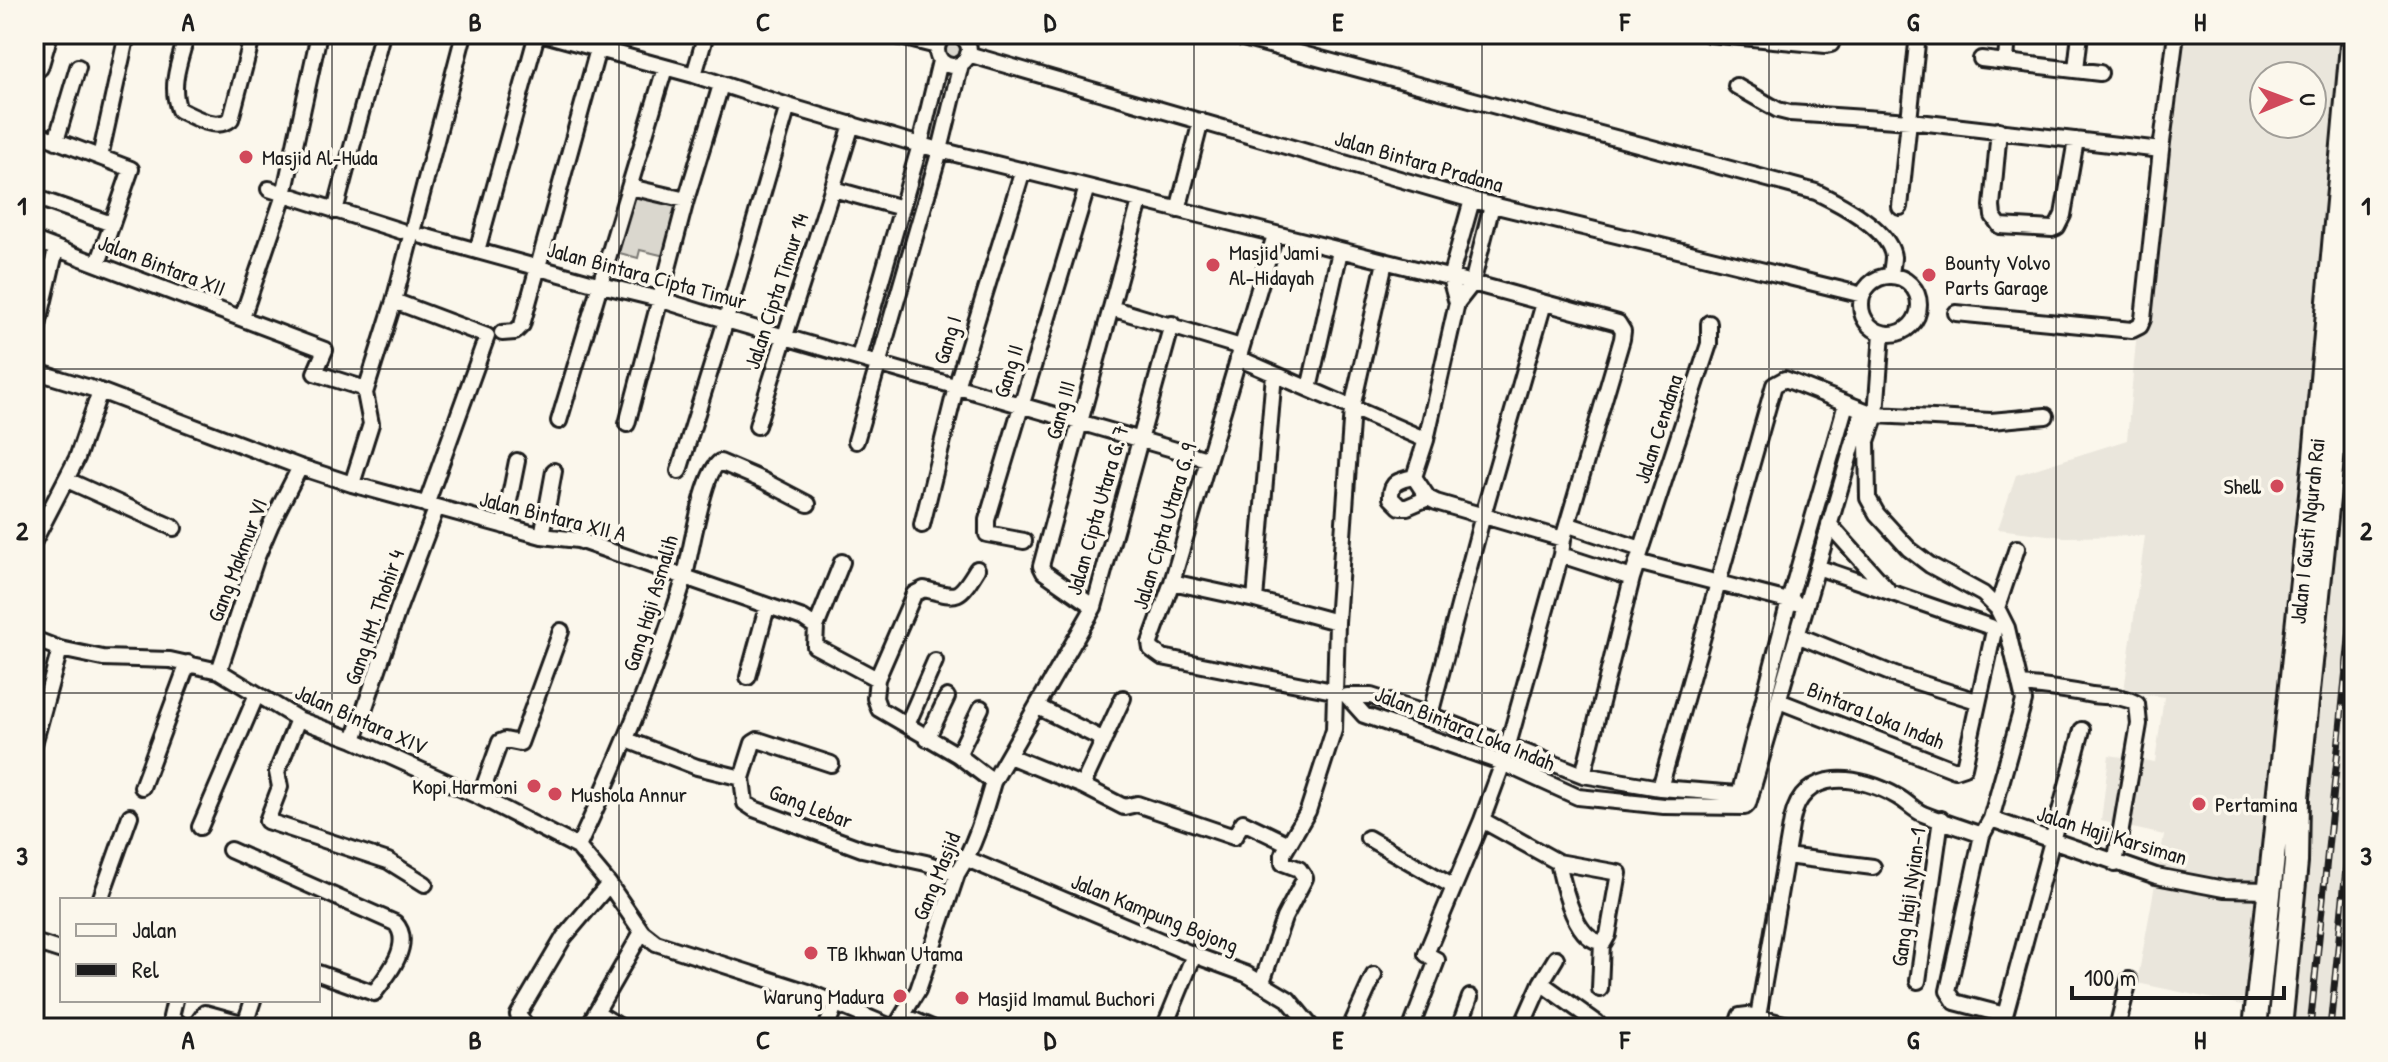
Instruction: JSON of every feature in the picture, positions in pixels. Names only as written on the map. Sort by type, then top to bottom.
[{"type":"main road","name":"Jalan I Gusti Ngurah Rai","points":[[2280,1028],[2296,862],[2299,766],[2341,285],[2353,34]]},
{"type":"main road","name":"Jalan I Gusti Ngurah Rai","points":[[2255,1028],[2341,285],[2354,248]]},
{"type":"street","points":[[40,68],[50,34]]},
{"type":"street","points":[[100,157],[127,34]]},
{"type":"street","points":[[187,34],[174,85],[174,98],[179,110],[215,124],[225,124],[231,119],[253,34]]},
{"type":"street","name":"Jalan Bintara XII","points":[[34,240],[242,318],[284,195],[319,34]]},
{"type":"street","points":[[335,211],[382,34]]},
{"type":"street","points":[[352,484],[371,424],[366,389],[394,301],[464,34]]},
{"type":"street","points":[[477,251],[537,34]]},
{"type":"street","points":[[544,34],[694,75],[920,145],[1618,323],[1623,331],[1503,763],[1426,954],[1437,960],[1411,1028]]},
{"type":"street","points":[[694,75],[706,34]]},
{"type":"street","points":[[889,34],[939,54],[951,66],[966,48]]},
{"type":"street","points":[[1228,34],[1816,192],[1847,207],[1876,229],[1893,254],[1891,276]]},
{"type":"street","points":[[1709,34],[1759,36],[1826,45],[1831,44],[1834,34]]},
{"type":"street","points":[[1900,207],[1918,34]]},
{"type":"street","points":[[2006,61],[2008,34]]},
{"type":"street","points":[[2076,69],[2080,34]]},
{"type":"street","points":[[1956,313],[2132,330],[2140,326],[2176,34]]},
{"type":"street","points":[[856,441],[940,150],[966,48],[960,35],[944,36],[920,145],[859,357]]},
{"type":"street","name":"Jalan Bintara Pradana","points":[[966,48],[1472,200],[1863,295]]},
{"type":"street","points":[[502,333],[515,332],[522,325],[598,49]]},
{"type":"street","points":[[1981,59],[2100,73]]},
{"type":"street","points":[[56,141],[78,67]]},
{"type":"street","points":[[559,421],[665,68]]},
{"type":"street","points":[[627,424],[686,200],[721,85]]},
{"type":"street","points":[[1736,86],[1778,110],[1790,113],[1910,121],[2161,150]]},
{"type":"street","points":[[679,471],[788,106]]},
{"type":"street","points":[[1178,210],[1201,121]]},
{"type":"street","name":"Jalan Cipta Timur 14","points":[[757,426],[852,124]]},
{"type":"street","points":[[1999,130],[1992,206],[1993,216],[2000,226],[2057,227],[2063,215],[2076,140]]},
{"type":"street","points":[[34,146],[44,136],[131,169],[98,264]]},
{"type":"street","name":"Gang I","points":[[922,525],[956,387],[1023,170]]},
{"type":"street","points":[[630,187],[686,200]]},
{"type":"street","name":"Gang II","points":[[1024,541],[991,536],[986,531],[1020,406],[1087,187]]},
{"type":"street","name":"Jalan Bintara Cipta Timur","points":[[269,189],[335,211],[539,269],[659,299],[1207,459]]},
{"type":"street","points":[[833,189],[902,208]]},
{"type":"street","points":[[34,197],[112,224]]},
{"type":"street","points":[[1457,303],[1450,278],[1472,200]]},
{"type":"street","name":"Gang III","points":[[1094,607],[1044,572],[1041,566],[1140,201]]},
{"type":"street","points":[[1414,477],[1426,440],[1457,303],[1472,284],[1492,205]]},
{"type":"street","name":"Jalan Cipta Utara G. 9","points":[[1275,235],[1172,582],[1150,643],[1154,653],[1162,657],[1333,691]]},
{"type":"street","points":[[34,343],[56,249]]},
{"type":"street","points":[[1309,389],[1340,251]]},
{"type":"street","points":[[1262,982],[1284,918],[1305,878],[1299,869],[1282,860],[1283,854],[1308,811],[1334,730],[1333,691],[1352,408],[1385,262]]},
{"type":"street","points":[[1891,276],[1908,283],[1918,300],[1914,321],[1905,330],[1894,334],[1871,328],[1861,307],[1863,295],[1869,285],[1879,278],[1891,276]]},
{"type":"street","name":"Gang HM. Thohir 4","points":[[354,740],[487,336],[394,301]]},
{"type":"street","points":[[1430,715],[1544,303]]},
{"type":"street","points":[[1111,308],[1172,324],[1239,352],[1274,374],[1426,440]]},
{"type":"street","points":[[242,318],[325,350],[315,373],[366,389]]},
{"type":"street","name":"Jalan Cendana","points":[[1583,775],[1632,578],[1709,344],[1709,323]]},
{"type":"street","name":"Jalan Cipta Utara G. 7","points":[[993,782],[1094,607],[1172,324]]},
{"type":"street","points":[[1882,333],[1869,412],[1868,498],[1909,549],[1930,565],[1983,594],[1997,608],[2007,628],[2023,688],[2024,701],[1991,819],[1982,835],[1948,991],[1955,1002],[2005,1015]]},
{"type":"street","name":"Jalan Bintara XII A","points":[[34,371],[100,391],[352,484],[542,536],[578,540],[803,618],[816,627]]},
{"type":"street","points":[[1255,600],[1274,374]]},
{"type":"street","points":[[1660,788],[1774,385],[1778,381],[1785,379],[1869,412],[1991,421],[2046,416]]},
{"type":"street","points":[[34,541],[67,480],[100,391]]},
{"type":"street","points":[[1742,799],[1789,601],[1846,404]]},
{"type":"street","points":[[1742,799],[1779,701],[1829,524],[1869,412]]},
{"type":"street","points":[[504,526],[517,461]]},
{"type":"street","name":"Gang Haji Asmalih","points":[[578,847],[627,740],[685,577],[702,501],[717,462],[762,480],[808,504]]},
{"type":"street","name":"Gang Makmur VI","points":[[219,671],[256,559],[300,467]]},
{"type":"street","points":[[542,536],[554,471]]},
{"type":"street","points":[[1414,477],[1428,498],[1483,515],[1566,532],[1717,582],[1806,606]]},
{"type":"street","points":[[1414,477],[1394,483],[1391,498],[1395,505],[1407,507],[1428,498]]},
{"type":"street","points":[[67,480],[174,528]]},
{"type":"street","points":[[1829,524],[1887,589]]},
{"type":"street","points":[[1997,608],[2017,548]]},
{"type":"street","points":[[1561,555],[1632,578]]},
{"type":"street","points":[[842,562],[816,627],[815,646],[877,679]]},
{"type":"street","name":"Bintara Loka Indah","points":[[1779,701],[1955,770],[1964,767],[1977,701],[1995,638],[1994,631],[1991,627],[1887,589],[1817,567]]},
{"type":"street","points":[[977,569],[962,594],[954,597],[924,589],[914,594],[877,679],[875,698],[879,709],[958,755],[993,782]]},
{"type":"street","points":[[1172,582],[1337,622]]},
{"type":"street","points":[[748,677],[767,607]]},
{"type":"street","points":[[480,797],[500,742],[520,743],[561,631]]},
{"type":"street","points":[[1797,635],[1895,675],[1977,701]]},
{"type":"street","name":"Jalan Bintara XIV","points":[[34,639],[60,649],[103,658],[188,663],[219,671],[298,719],[354,740],[480,797],[578,847],[609,884],[642,932],[656,943],[897,1024],[932,1028]]},
{"type":"street","points":[[34,744],[60,649]]},
{"type":"street","points":[[907,725],[935,661]]},
{"type":"street","points":[[142,787],[188,663]]},
{"type":"street","points":[[2020,685],[2065,688],[2127,698],[2137,704],[2139,724],[2115,864]]},
{"type":"street","points":[[200,827],[257,694]]},
{"type":"street","name":"Jalan Bintara Loka Indah","points":[[1347,696],[1371,696],[1430,715],[1583,775],[1742,799],[1664,806],[1584,799],[1503,763],[1364,715],[1347,696]]},
{"type":"street","points":[[927,739],[947,697]]},
{"type":"street","points":[[1085,780],[1123,698]]},
{"type":"street","points":[[1038,707],[1104,740]]},
{"type":"street","points":[[958,755],[981,708]]},
{"type":"street","points":[[298,719],[277,772],[280,787],[267,821],[388,861],[425,884]]},
{"type":"street","points":[[2017,1028],[2005,1023],[2005,1015],[2082,730]]},
{"type":"street","name":"Gang Lebar","points":[[627,740],[697,767],[742,778],[745,803],[754,809],[862,849],[926,863],[957,874]]},
{"type":"street","points":[[742,778],[753,743],[758,740],[831,764]]},
{"type":"street","points":[[1009,756],[1083,786],[1124,807],[1137,804],[1234,837],[1243,822],[1289,844]]},
{"type":"street","points":[[1758,1017],[1796,803],[1814,787],[1831,779],[1871,785],[1899,797],[1921,814],[1982,835]]},
{"type":"street","name":"Gang Masjid","points":[[897,1024],[918,990],[957,874],[967,859],[993,782]]},
{"type":"street","points":[[101,898],[130,816]]},
{"type":"street","name":"Gang Haji Nyian-1","points":[[1918,981],[1941,819]]},
{"type":"street","name":"Jalan Haji Karsiman","points":[[1991,819],[2156,876],[2224,889],[2269,890]]},
{"type":"street","points":[[1482,820],[1558,862],[1619,873],[1608,935],[1602,942],[1600,989]]},
{"type":"street","points":[[1368,838],[1454,887]]},
{"type":"street","points":[[230,850],[401,928],[403,936],[398,956],[374,993],[320,974]]},
{"type":"street","points":[[1786,856],[1873,867]]},
{"type":"street","name":"Jalan Kampung Bojong","points":[[967,859],[1262,982],[1288,999],[1312,1028]]},
{"type":"street","points":[[1558,862],[1566,898],[1579,925],[1592,940],[1602,942]]},
{"type":"street","points":[[528,1028],[518,1015],[564,937],[609,884]]},
{"type":"street","points":[[587,1028],[642,932]]},
{"type":"street","points":[[34,942],[60,950]]},
{"type":"street","points":[[1164,1028],[1194,955]]},
{"type":"street","points":[[1521,1028],[1556,958]]},
{"type":"street","points":[[1350,1028],[1374,975]]},
{"type":"street","points":[[2117,1028],[2129,980]]},
{"type":"street","points":[[1541,983],[1597,1023]]},
{"type":"street","points":[[1459,1028],[1470,997]]},
{"type":"street","points":[[175,1002],[171,1017],[184,1028]]},
{"type":"street","points":[[194,1028],[205,1013],[250,1026],[253,1002]]},
{"type":"street","points":[[826,1028],[836,1003]]},
{"type":"street","points":[[596,1012],[622,1028]]},
{"type":"street","points":[[1736,1028],[1740,1016],[1758,1017],[1800,1028]]},
{"type":"shaded area","points":[[2164,34],[2353,34],[2257,1008],[2137,983],[2164,835],[2101,821],[2109,755],[2155,762],[2164,697],[2124,691],[2145,536],[2064,537],[1998,529],[2016,475],[2127,440]]},
{"type":"shaded area","points":[[953,36],[962,40],[966,49],[962,58],[953,62],[944,58],[940,49],[944,40]]},
{"type":"shaded area","points":[[942,69],[957,72],[937,144],[925,141]]},
{"type":"shaded area","points":[[922,149],[937,152],[872,358],[863,357]]},
{"type":"shaded area","points":[[632,189],[680,201],[665,256],[640,250],[638,258],[616,252]]},
{"type":"shaded area","points":[[2354,248],[2354,970],[2348,1028],[2280,1028]]},
{"type":"railway","points":[[2310,1028],[2354,589]]},
{"type":"railway","points":[[2330,1028],[2354,789]]},
{"type":"place","name":"Masjid Al-Huda","points":[[246,157]]},
{"type":"place","name":"Masjid Jami Al-Hidayah","points":[[1213,265]]},
{"type":"place","name":"Bounty Volvo Parts Garage","points":[[1929,275]]},
{"type":"place","name":"Shell","points":[[2277,486]]},
{"type":"place","name":"Kopi Harmoni","points":[[534,786]]},
{"type":"place","name":"Mushola Annur","points":[[555,794]]},
{"type":"place","name":"Pertamina","points":[[2199,804]]},
{"type":"place","name":"TB Ikhwan Utama","points":[[811,953]]},
{"type":"place","name":"Warung Madura","points":[[900,996]]},
{"type":"place","name":"Masjid Imamul Buchori","points":[[962,998]]}]
